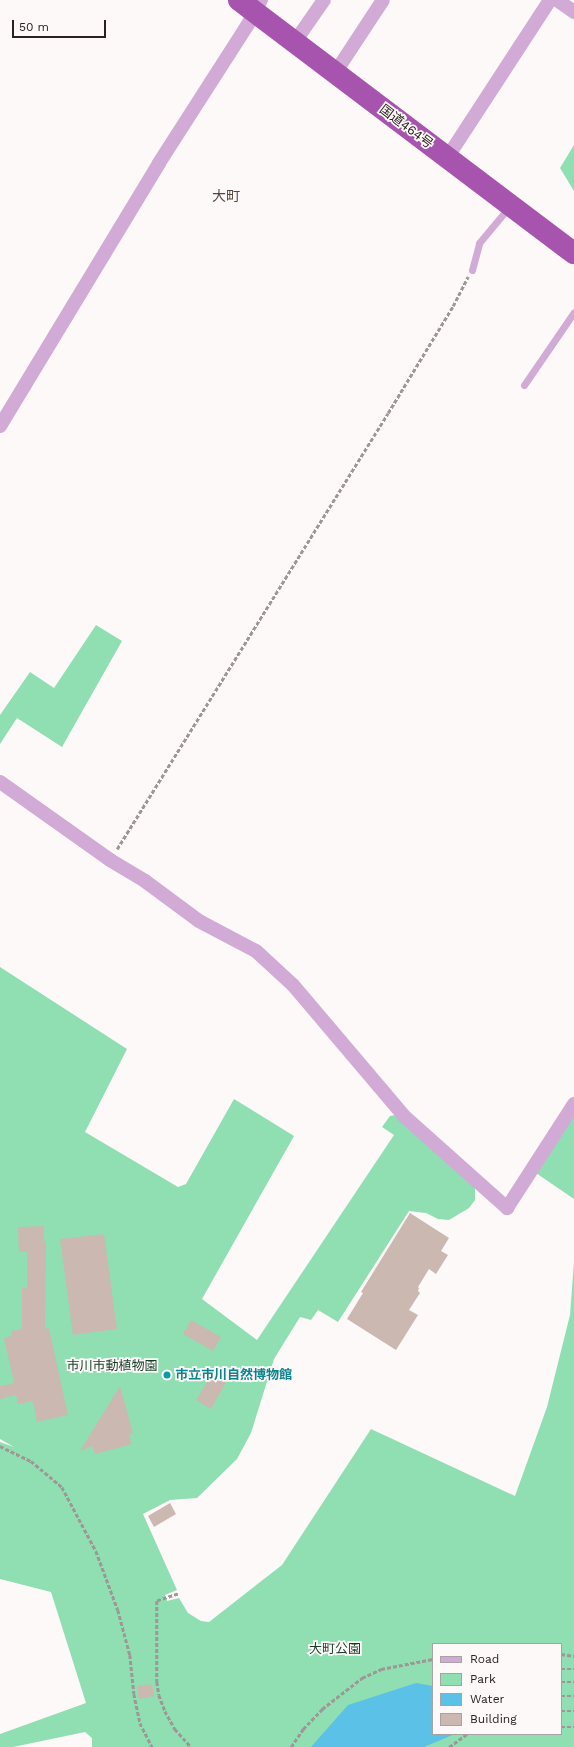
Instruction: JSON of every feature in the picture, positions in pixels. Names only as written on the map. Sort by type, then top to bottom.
[{"type":"highway","name":"国道464号","points":[[251,4],[294,43],[574,253]]},
{"type":"street","points":[[294,43],[324,0]]},
{"type":"street","points":[[335,73],[383,0]]},
{"type":"street","points":[[448,158],[550,0]]},
{"type":"street","points":[[557,0],[574,12]]},
{"type":"street","points":[[0,426],[159,162],[251,4]]},
{"type":"street","points":[[0,782],[199,921],[256,952],[292,985],[405,1118],[507,1208],[574,1104]]},
{"type":"lane","points":[[472,270],[479,243],[510,206]]},
{"type":"lane","points":[[524,385],[574,312]]},
{"type":"path","points":[[110,860],[420,360],[453,306],[472,270]]},
{"type":"path","points":[[0,1446],[31,1461],[62,1487],[96,1551],[118,1610],[130,1655],[134,1694],[140,1723],[152,1747]]},
{"type":"path","points":[[178,1594],[157,1601],[157,1682],[165,1711],[175,1729],[191,1747]]},
{"type":"path","points":[[562,1654],[574,1656]]},
{"type":"path","points":[[291,1747],[303,1729],[322,1709],[362,1678],[381,1669],[432,1659]]},
{"type":"path","points":[[562,1669],[574,1669]]},
{"type":"path","points":[[562,1682],[574,1682]]},
{"type":"path","points":[[562,1696],[574,1696]]},
{"type":"path","points":[[562,1711],[574,1711]]},
{"type":"path","points":[[562,1727],[574,1727]]},
{"type":"path","points":[[449,1747],[465,1735]]},
{"type":"green space","points":[[574,145],[574,191],[560,168]]},
{"type":"green space","points":[[96,625],[122,641],[62,747],[17,718],[0,744],[0,715],[30,672],[54,688]]},
{"type":"green space","points":[[0,967],[127,1049],[85,1132],[178,1187],[186,1184],[234,1099],[294,1136],[202,1299],[257,1340],[394,1135],[382,1127],[390,1116],[395,1115],[475,1188],[475,1200],[469,1208],[449,1220],[438,1219],[426,1213],[409,1211],[338,1322],[318,1310],[311,1320],[300,1317],[274,1359],[251,1433],[237,1459],[197,1498],[170,1500],[143,1514],[177,1590],[165,1595],[167,1601],[179,1598],[188,1613],[201,1621],[209,1622],[282,1565],[371,1429],[515,1496],[547,1407],[570,1315],[574,1262],[574,1747],[92,1747],[92,1738],[85,1732],[13,1747],[0,1747],[0,1734],[86,1703],[51,1592],[0,1579],[0,1442],[14,1447],[0,1439]]},
{"type":"green space","points":[[574,1116],[574,1199],[536,1173]]},
{"type":"water","points":[[416,1683],[432,1686],[432,1735],[453,1735],[424,1747],[311,1747],[348,1705]]},
{"type":"building","points":[[410,1213],[449,1238],[441,1251],[448,1255],[436,1274],[429,1269],[418,1287],[418,1291],[420,1293],[409,1310],[418,1315],[396,1350],[347,1319],[363,1293],[361,1292]]},
{"type":"building","points":[[44,1226],[44,1242],[46,1241],[45,1329],[49,1328],[68,1415],[37,1422],[33,1401],[18,1404],[16,1395],[0,1399],[0,1386],[14,1383],[4,1338],[12,1336],[11,1331],[22,1329],[22,1287],[27,1288],[27,1252],[19,1252],[18,1227]]},
{"type":"building","points":[[104,1234],[117,1329],[73,1335],[60,1239]]},
{"type":"building","points":[[191,1320],[221,1337],[213,1351],[183,1334]]},
{"type":"building","points":[[217,1366],[230,1375],[211,1409],[196,1400]]},
{"type":"building","points":[[120,1386],[133,1433],[129,1435],[132,1444],[95,1454],[92,1446],[80,1451]]},
{"type":"building","points":[[170,1503],[176,1514],[154,1527],[148,1516]]},
{"type":"building","points":[[152,1684],[154,1696],[139,1699],[137,1686]]},
{"type":"place","name":"市立市川自然博物館","points":[[167,1375]]},
{"type":"district","name":"大町","points":[[226,196]]},
{"type":"park label","name":"市川市動植物園","points":[[112,1366]]},
{"type":"park label","name":"大町公園","points":[[335,1649]]}]
